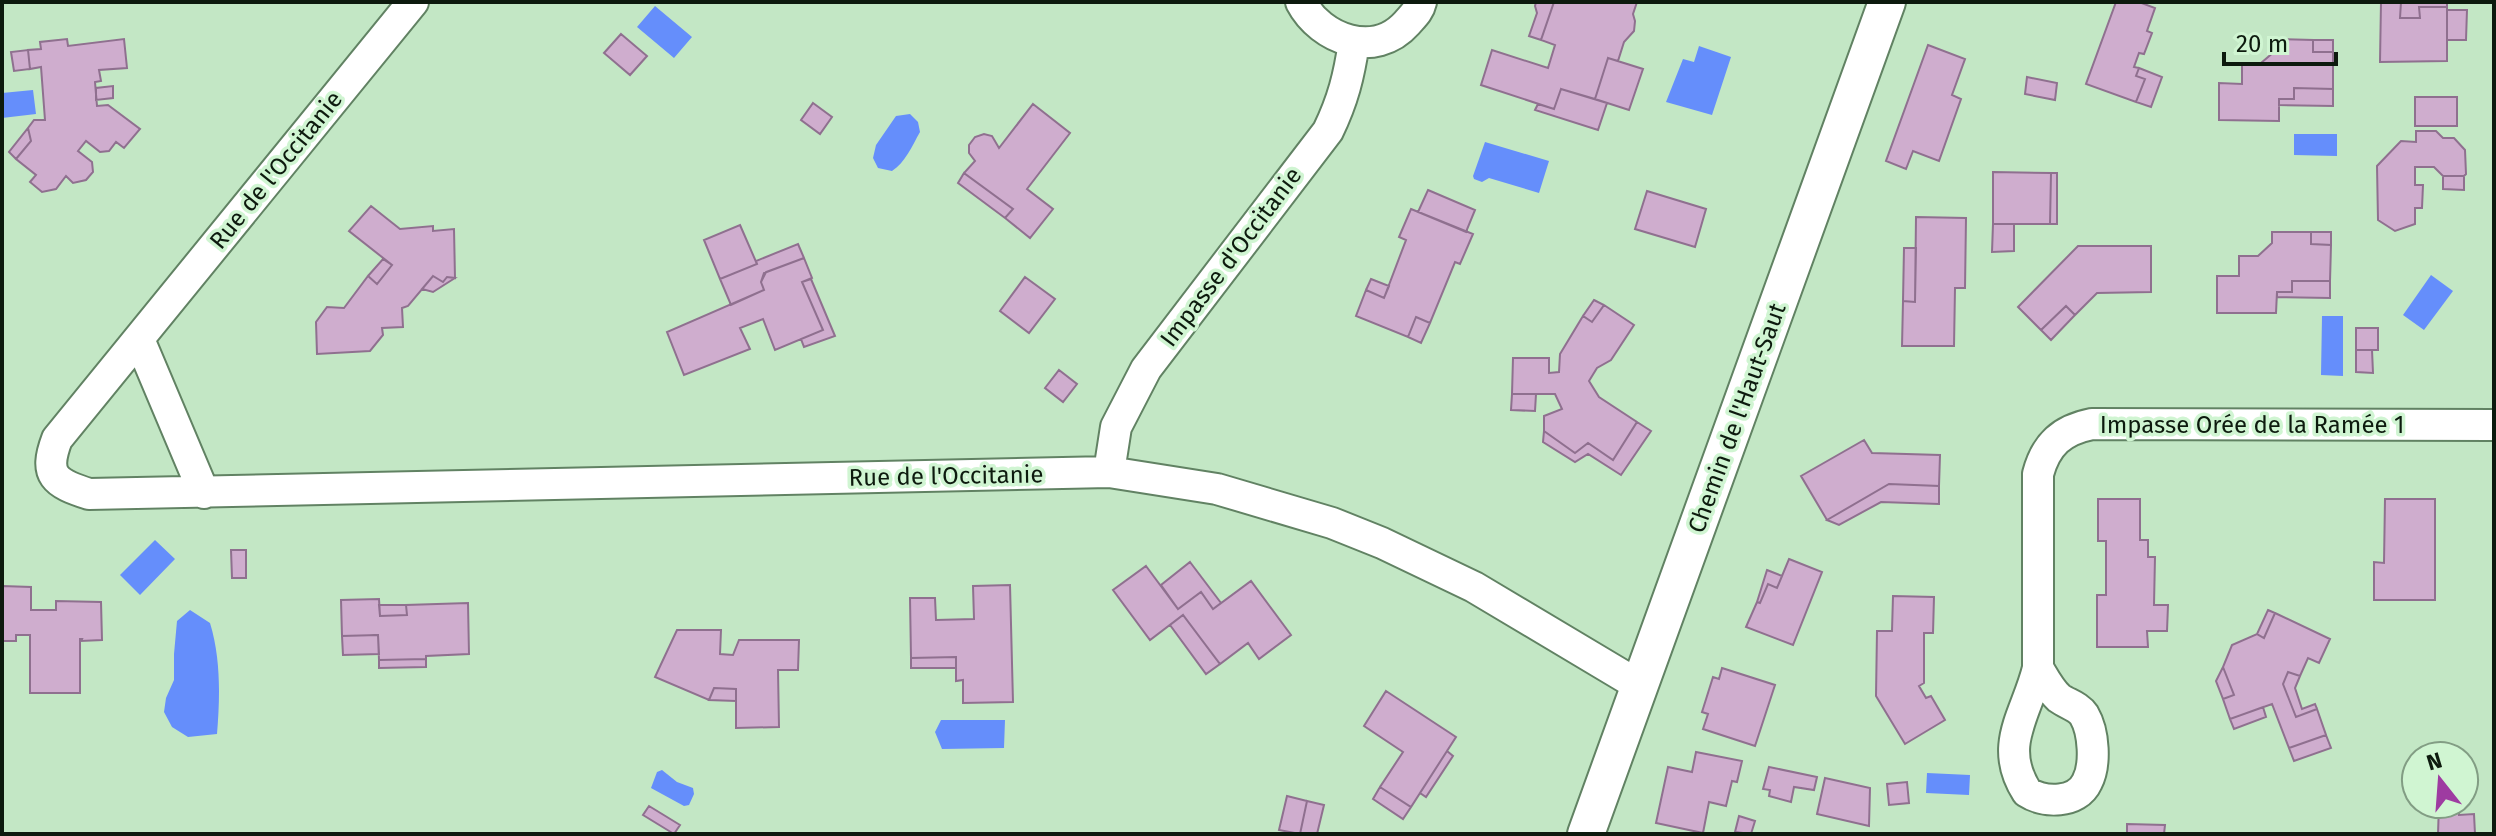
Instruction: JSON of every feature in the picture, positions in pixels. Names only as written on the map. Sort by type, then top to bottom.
[{"type":"street","name":"Rue de l'Occitanie","points":[[413,2],[57,439],[50,458],[52,472],[61,483],[89,494],[204,493],[1109,472],[1217,489],[1277,505],[1357,533],[1474,587],[1640,686]]},
{"type":"street","points":[[1301,2],[1309,17],[1329,34],[1354,42],[1379,40],[1402,28],[1421,2]]},
{"type":"street","name":"Chemin de l'Haut-Saut","points":[[1586,834],[1887,2]]},
{"type":"street","name":"Impasse d'Occitanie","points":[[1109,472],[1116,427],[1146,369],[1328,131],[1342,102],[1354,42]]},
{"type":"street","points":[[139,339],[204,493]]},
{"type":"street","name":"Impasse Orée de la Ramée 1","points":[[2038,668],[2038,474],[2047,450],[2062,434],[2092,424],[2494,425]]},
{"type":"water","points":[[655,6],[692,37],[674,58],[637,27]]},
{"type":"water","points":[[1699,46],[1731,57],[1712,115],[1666,102],[1683,59],[1694,62]]},
{"type":"water","points":[[33,90],[36,114],[2,118],[2,93]]},
{"type":"water","points":[[910,114],[918,122],[920,132],[908,154],[892,171],[878,168],[873,158],[876,145],[896,116]]},
{"type":"water","points":[[2294,134],[2337,134],[2337,156],[2294,155]]},
{"type":"water","points":[[1485,142],[1549,161],[1539,193],[1489,178],[1482,182],[1474,179]]},
{"type":"water","points":[[2431,275],[2453,291],[2424,330],[2403,315]]},
{"type":"water","points":[[2322,316],[2343,316],[2343,376],[2321,375]]},
{"type":"water","points":[[155,540],[175,559],[140,595],[120,575]]},
{"type":"water","points":[[190,610],[210,623],[218,664],[219,692],[217,734],[188,737],[172,727],[164,712],[174,680],[177,621]]},
{"type":"water","points":[[941,720],[1005,720],[1004,748],[942,749],[935,732]]},
{"type":"water","points":[[662,770],[677,782],[693,788],[689,805],[684,806],[651,788],[657,772]]},
{"type":"water","points":[[1927,773],[1970,775],[1969,795],[1926,793]]},
{"type":"building","points":[[1536,2],[1554,2],[1541,40],[1529,36],[1537,13]]},
{"type":"building","points":[[1554,2],[1637,2],[1633,14],[1634,31],[1624,42],[1618,61],[1608,58],[1595,99],[1561,89],[1554,109],[1481,85],[1492,50],[1548,68],[1555,45],[1541,40]]},
{"type":"building","points":[[2116,2],[2139,2],[2155,8],[2147,31],[2152,33],[2144,54],[2139,53],[2134,67],[2139,68],[2136,76],[2145,79],[2136,102],[2086,84]]},
{"type":"building","points":[[2381,2],[2401,2],[2400,18],[2420,18],[2419,7],[2447,7],[2447,61],[2380,62]]},
{"type":"building","points":[[2401,2],[2447,2],[2447,7],[2419,7],[2420,18],[2400,18]]},
{"type":"building","points":[[2447,10],[2467,10],[2466,40],[2447,40]]},
{"type":"building","points":[[621,34],[647,56],[630,75],[604,53]]},
{"type":"building","points":[[67,39],[68,46],[124,39],[127,68],[99,70],[101,81],[95,82],[97,106],[108,105],[140,129],[124,148],[116,142],[109,151],[100,152],[86,141],[78,151],[92,162],[93,172],[86,180],[73,183],[66,176],[56,189],[42,192],[30,182],[36,175],[16,159],[31,141],[28,128],[34,120],[45,120],[41,67],[30,69],[28,50],[41,49],[40,42]]},
{"type":"building","points":[[2274,39],[2313,40],[2313,52],[2333,52],[2333,89],[2294,88],[2294,99],[2279,99],[2279,121],[2219,120],[2219,83],[2242,84],[2242,63],[2261,63],[2275,51]]},
{"type":"building","points":[[2313,40],[2333,40],[2333,52],[2313,52]]},
{"type":"building","points":[[1928,45],[1965,59],[1952,95],[1961,99],[1939,161],[1913,151],[1906,169],[1886,161]]},
{"type":"building","points":[[28,50],[30,69],[14,71],[11,52]]},
{"type":"building","points":[[1608,58],[1643,69],[1629,110],[1595,99]]},
{"type":"building","points":[[2139,68],[2162,77],[2151,107],[2136,102],[2145,79],[2136,76]]},
{"type":"building","points":[[2027,77],[2057,83],[2055,100],[2025,94]]},
{"type":"building","points":[[113,86],[113,98],[96,100],[96,88]]},
{"type":"building","points":[[2294,88],[2333,89],[2333,106],[2279,105],[2279,99],[2294,99]]},
{"type":"building","points":[[1561,89],[1607,103],[1598,130],[1535,110],[1538,104],[1554,109]]},
{"type":"building","points":[[2415,97],[2457,97],[2457,126],[2415,126]]},
{"type":"building","points":[[813,103],[832,117],[820,134],[801,120]]},
{"type":"building","points":[[1033,104],[1070,133],[1027,189],[1053,209],[1030,238],[1005,218],[1013,209],[964,173],[975,161],[969,153],[969,145],[975,137],[984,134],[992,136],[999,148]]},
{"type":"building","points":[[28,128],[31,141],[16,159],[9,152]]},
{"type":"building","points":[[2416,131],[2436,131],[2443,138],[2454,138],[2465,150],[2466,174],[2443,176],[2434,167],[2415,167],[2415,185],[2423,185],[2422,208],[2415,208],[2415,224],[2395,231],[2378,220],[2377,166],[2401,141],[2416,142]]},
{"type":"building","points":[[1993,172],[2051,173],[2050,224],[1993,224]]},
{"type":"building","points":[[964,173],[1013,209],[1005,218],[958,183]]},
{"type":"building","points":[[2051,173],[2057,173],[2057,224],[2050,224]]},
{"type":"building","points":[[2443,176],[2464,176],[2464,190],[2443,189]]},
{"type":"building","points":[[1428,190],[1475,210],[1466,232],[1418,212]]},
{"type":"building","points":[[1647,191],[1706,209],[1695,247],[1635,229]]},
{"type":"building","points":[[371,206],[400,229],[433,226],[433,231],[454,229],[455,278],[447,277],[443,282],[433,276],[408,306],[402,308],[403,327],[382,328],[383,335],[370,351],[317,354],[316,322],[327,307],[344,308],[368,276],[377,284],[392,265],[349,231]]},
{"type":"building","points":[[1411,209],[1473,234],[1460,264],[1455,262],[1430,323],[1416,317],[1408,337],[1356,316],[1366,290],[1384,298],[1406,240],[1399,237]]},
{"type":"building","points":[[1916,217],[1966,218],[1965,288],[1955,288],[1954,346],[1902,346],[1903,301],[1915,302]]},
{"type":"building","points":[[1993,224],[2014,224],[2014,251],[1992,252]]},
{"type":"building","points":[[740,225],[757,264],[720,279],[704,240]]},
{"type":"building","points":[[2272,232],[2311,232],[2311,244],[2331,245],[2330,281],[2292,281],[2292,292],[2277,292],[2276,313],[2217,313],[2217,276],[2239,276],[2239,256],[2258,256],[2272,243]]},
{"type":"building","points":[[2311,232],[2331,232],[2331,245],[2311,244]]},
{"type":"building","points":[[798,244],[804,258],[766,272],[761,282],[764,290],[731,305],[720,279]]},
{"type":"building","points":[[2078,246],[2151,246],[2151,292],[2097,293],[2075,315],[2066,306],[2041,330],[2018,307]]},
{"type":"building","points":[[1904,248],[1916,248],[1915,302],[1903,301]]},
{"type":"building","points":[[804,258],[812,278],[802,282],[823,330],[775,350],[763,319],[740,328],[750,349],[684,375],[667,332],[764,290],[761,282],[764,273]]},
{"type":"building","points":[[383,259],[392,265],[377,284],[368,276]]},
{"type":"building","points":[[433,276],[443,282],[447,277],[455,278],[433,292],[422,289]]},
{"type":"building","points":[[1025,277],[1055,299],[1029,333],[1000,311]]},
{"type":"building","points":[[811,279],[835,336],[804,347],[801,339],[823,330],[802,282]]},
{"type":"building","points":[[1371,279],[1389,286],[1384,298],[1366,290]]},
{"type":"building","points":[[2292,281],[2330,281],[2330,298],[2277,297],[2277,292],[2292,292]]},
{"type":"building","points":[[1594,300],[1604,305],[1592,322],[1583,316]]},
{"type":"building","points":[[1604,305],[1634,325],[1611,360],[1597,368],[1589,381],[1599,397],[1637,422],[1613,460],[1588,443],[1575,453],[1544,431],[1544,416],[1562,409],[1555,394],[1512,394],[1513,358],[1549,358],[1549,373],[1559,372],[1560,354],[1583,316],[1592,322]]},
{"type":"building","points":[[2066,306],[2075,315],[2051,340],[2041,330]]},
{"type":"building","points":[[1416,317],[1430,323],[1421,343],[1408,337]]},
{"type":"building","points":[[2356,328],[2378,328],[2378,350],[2356,350]]},
{"type":"building","points":[[2356,350],[2372,350],[2373,373],[2356,372]]},
{"type":"building","points":[[1059,370],[1077,384],[1063,402],[1045,388]]},
{"type":"building","points":[[1512,394],[1536,394],[1535,411],[1511,410]]},
{"type":"building","points":[[1637,422],[1651,431],[1621,475],[1588,454],[1575,462],[1543,442],[1544,431],[1575,453],[1588,443],[1613,460]]},
{"type":"building","points":[[1864,440],[1872,453],[1940,455],[1939,486],[1889,484],[1827,520],[1801,476]]},
{"type":"building","points":[[1889,484],[1939,486],[1939,504],[1881,502],[1839,525],[1827,520]]},
{"type":"building","points":[[2098,499],[2140,499],[2140,540],[2148,540],[2148,557],[2155,557],[2154,605],[2168,605],[2167,631],[2147,631],[2148,647],[2097,647],[2097,595],[2106,595],[2106,541],[2098,541]]},
{"type":"building","points":[[2385,499],[2435,499],[2435,600],[2374,600],[2374,562],[2384,563]]},
{"type":"building","points":[[231,550],[246,550],[246,578],[232,578]]},
{"type":"building","points":[[1789,559],[1822,572],[1793,645],[1746,627],[1768,584],[1777,588]]},
{"type":"building","points":[[1190,562],[1221,603],[1213,609],[1201,592],[1178,609],[1161,585]]},
{"type":"building","points":[[1146,566],[1178,609],[1201,592],[1213,609],[1251,581],[1291,635],[1259,659],[1248,643],[1220,664],[1183,615],[1150,640],[1113,590]]},
{"type":"building","points":[[1767,570],[1782,576],[1777,588],[1768,584],[1760,603],[1757,602]]},
{"type":"building","points":[[1010,585],[1013,702],[963,703],[963,680],[956,681],[956,657],[911,658],[910,598],[935,598],[936,620],[974,619],[973,586]]},
{"type":"building","points":[[2,586],[31,587],[31,610],[56,610],[56,601],[101,602],[102,640],[80,639],[80,693],[30,693],[30,635],[16,635],[16,641],[2,641]]},
{"type":"building","points":[[1893,596],[1934,597],[1933,633],[1924,633],[1924,683],[1919,686],[1926,698],[1931,696],[1945,720],[1905,744],[1876,696],[1877,631],[1892,631]]},
{"type":"building","points":[[379,599],[380,616],[407,615],[406,605],[468,603],[469,654],[379,660],[378,635],[342,636],[341,600]]},
{"type":"building","points":[[379,605],[406,605],[407,615],[380,616]]},
{"type":"building","points":[[2268,610],[2275,613],[2264,638],[2257,634]]},
{"type":"building","points":[[2275,613],[2330,639],[2319,663],[2308,658],[2300,676],[2288,672],[2283,684],[2296,717],[2317,709],[2326,735],[2289,748],[2272,704],[2230,719],[2223,699],[2234,695],[2223,667],[2232,645],[2257,634],[2264,638]]},
{"type":"building","points":[[1183,615],[1220,664],[1206,674],[1170,625]]},
{"type":"building","points":[[677,630],[721,630],[720,654],[733,655],[739,640],[799,640],[798,670],[778,670],[779,727],[736,728],[736,689],[714,688],[709,700],[655,677]]},
{"type":"building","points":[[378,635],[379,654],[343,655],[342,636]]},
{"type":"building","points":[[956,657],[956,668],[911,668],[911,658]]},
{"type":"building","points":[[426,659],[426,667],[379,668],[379,660]]},
{"type":"building","points":[[2223,667],[2234,695],[2223,699],[2216,681]]},
{"type":"building","points":[[1722,668],[1775,685],[1755,746],[1703,729],[1708,714],[1702,712],[1713,677],[1719,679]]},
{"type":"building","points":[[2288,672],[2300,676],[2295,688],[2302,709],[2315,704],[2317,709],[2296,717],[2283,684]]},
{"type":"building","points":[[714,688],[736,689],[736,701],[709,700]]},
{"type":"building","points":[[1386,691],[1456,737],[1411,807],[1380,787],[1403,752],[1364,726]]},
{"type":"building","points":[[2263,707],[2266,717],[2234,729],[2230,719]]},
{"type":"building","points":[[2326,735],[2331,748],[2294,761],[2289,748]]},
{"type":"building","points":[[1447,751],[1453,756],[1426,797],[1420,793]]},
{"type":"building","points":[[1696,752],[1742,761],[1737,782],[1732,781],[1726,806],[1709,802],[1703,833],[1656,823],[1668,767],[1692,772]]},
{"type":"building","points":[[1769,767],[1817,777],[1814,790],[1794,787],[1791,802],[1769,796],[1770,790],[1763,789]]},
{"type":"building","points":[[1825,778],[1870,788],[1869,826],[1817,814]]},
{"type":"building","points":[[1907,782],[1909,803],[1889,805],[1887,784]]},
{"type":"building","points":[[1380,787],[1411,807],[1403,819],[1373,799]]},
{"type":"building","points":[[1287,796],[1307,801],[1300,834],[1279,830]]},
{"type":"building","points":[[1307,801],[1324,805],[1317,834],[1300,834]]},
{"type":"building","points":[[649,806],[680,825],[674,834],[643,815]]},
{"type":"building","points":[[1739,816],[1755,821],[1751,834],[1735,832]]},
{"type":"building","points":[[2438,820],[2474,820],[2475,834],[2438,834]]},
{"type":"building","points":[[2127,824],[2165,825],[2164,834],[2127,834]]}]
